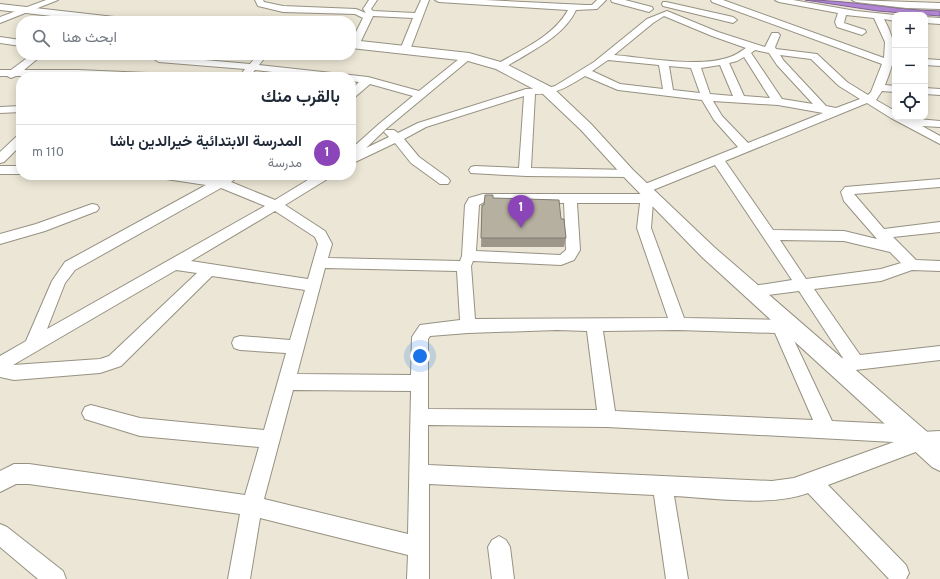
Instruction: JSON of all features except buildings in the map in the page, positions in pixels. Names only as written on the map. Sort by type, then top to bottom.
[{"type":"main road","points":[[0,7],[78,16]]},
{"type":"main road","points":[[356,44],[467,57],[500,66],[548,91],[586,127],[648,195],[752,291],[786,327],[925,438],[940,458]]},
{"type":"street","points":[[0,20],[54,0]]},
{"type":"street","points":[[259,0],[261,4],[275,8],[356,12],[369,15],[419,16]]},
{"type":"street","points":[[310,10],[315,0]]},
{"type":"street","points":[[356,37],[369,15],[367,9],[373,0]]},
{"type":"street","points":[[405,50],[425,0]]},
{"type":"street","points":[[439,0],[560,3],[573,8],[590,8],[602,0]]},
{"type":"street","points":[[615,0],[651,13],[666,9],[750,50],[814,56],[843,84],[866,100],[892,114]]},
{"type":"street","points":[[715,0],[890,61]]},
{"type":"street","points":[[779,0],[843,12],[892,18]]},
{"type":"street","points":[[856,0],[940,6]]},
{"type":"street","points":[[500,66],[566,21],[573,8]]},
{"type":"street","points":[[356,158],[422,125],[530,91],[548,91],[559,88],[606,57],[651,13],[666,9],[733,20]]},
{"type":"street","points":[[715,34],[746,11]]},
{"type":"street","points":[[843,12],[839,22],[840,25],[862,32]]},
{"type":"street","points":[[468,326],[467,261],[472,206],[476,200],[570,199],[648,195],[718,160],[873,97],[890,61],[890,46],[878,16]]},
{"type":"street","points":[[928,20],[940,21]]},
{"type":"street","points":[[775,35],[770,47],[772,51],[792,77],[824,110]]},
{"type":"street","points":[[0,40],[16,42]]},
{"type":"street","points":[[606,57],[695,65],[724,62],[750,50]]},
{"type":"street","points":[[750,50],[778,102]]},
{"type":"street","points":[[356,151],[383,126],[467,57]]},
{"type":"street","points":[[0,82],[30,60]]},
{"type":"street","points":[[149,72],[156,60]]},
{"type":"street","points":[[192,60],[298,72]]},
{"type":"street","points":[[248,72],[257,60]]},
{"type":"street","points":[[663,62],[669,94]]},
{"type":"street","points":[[724,62],[740,100]]},
{"type":"street","points":[[928,62],[940,63]]},
{"type":"street","points":[[695,65],[706,98],[718,118],[746,148]]},
{"type":"street","points":[[585,72],[618,87],[706,98],[778,102],[836,111]]},
{"type":"street","points":[[0,73],[16,73]]},
{"type":"street","points":[[356,79],[368,80],[420,95]]},
{"type":"street","points":[[356,90],[368,80]]},
{"type":"street","points":[[878,88],[892,89]]},
{"type":"street","points":[[526,172],[525,167],[530,91]]},
{"type":"street","points":[[928,91],[940,92]]},
{"type":"street","points":[[0,110],[16,109]]},
{"type":"street","points":[[904,120],[940,141]]},
{"type":"street","points":[[910,120],[940,124]]},
{"type":"street","points":[[383,126],[397,138],[415,160],[444,181]]},
{"type":"street","points":[[0,159],[16,143]]},
{"type":"street","points":[[718,160],[856,364]]},
{"type":"street","points":[[0,170],[16,170]]},
{"type":"street","points":[[475,170],[628,173]]},
{"type":"street","points":[[200,180],[221,183],[276,205],[320,234],[325,244],[252,506],[240,579]]},
{"type":"street","points":[[32,345],[59,281],[70,266],[81,258],[226,180]]},
{"type":"street","points":[[0,364],[317,180]]},
{"type":"street","points":[[912,265],[892,247],[849,198],[847,192],[849,190],[940,183]]},
{"type":"street","points":[[648,195],[644,228],[678,324]]},
{"type":"street","points":[[320,263],[561,260],[570,256],[573,250],[570,199]]},
{"type":"street","points":[[0,239],[40,228],[92,208]]},
{"type":"street","points":[[881,234],[940,226]]},
{"type":"street","points":[[770,235],[844,236],[892,247]]},
{"type":"street","points":[[174,264],[314,286]]},
{"type":"street","points":[[752,291],[881,275],[912,265],[940,265]]},
{"type":"street","points":[[0,370],[14,373],[100,366],[115,361],[140,339],[210,269]]},
{"type":"street","points":[[418,579],[420,337],[426,330],[468,326],[557,324],[678,324],[786,327],[826,429]]},
{"type":"street","points":[[594,325],[607,419]]},
{"type":"street","points":[[240,343],[297,347]]},
{"type":"street","points":[[834,365],[856,364],[940,353]]},
{"type":"street","points":[[287,382],[420,383]]},
{"type":"street","points":[[91,413],[140,427],[271,439]]},
{"type":"street","points":[[420,417],[607,419],[826,429],[925,438]]},
{"type":"street","points":[[419,474],[772,491],[794,488],[925,438]]},
{"type":"street","points":[[0,482],[14,474],[29,474],[252,506],[418,547]]},
{"type":"street","points":[[811,482],[898,573]]},
{"type":"street","points":[[662,485],[677,579]]},
{"type":"street","points":[[0,534],[56,579]]},
{"type":"street","points":[[499,547],[503,579]]},
{"type":"shaded area","points":[[805,0],[822,0],[940,11],[940,16],[928,15],[928,12],[878,11]]},
{"type":"place","name":"المدرسة الابتدائية خيرالدين باشا","points":[[521,228]]}]
